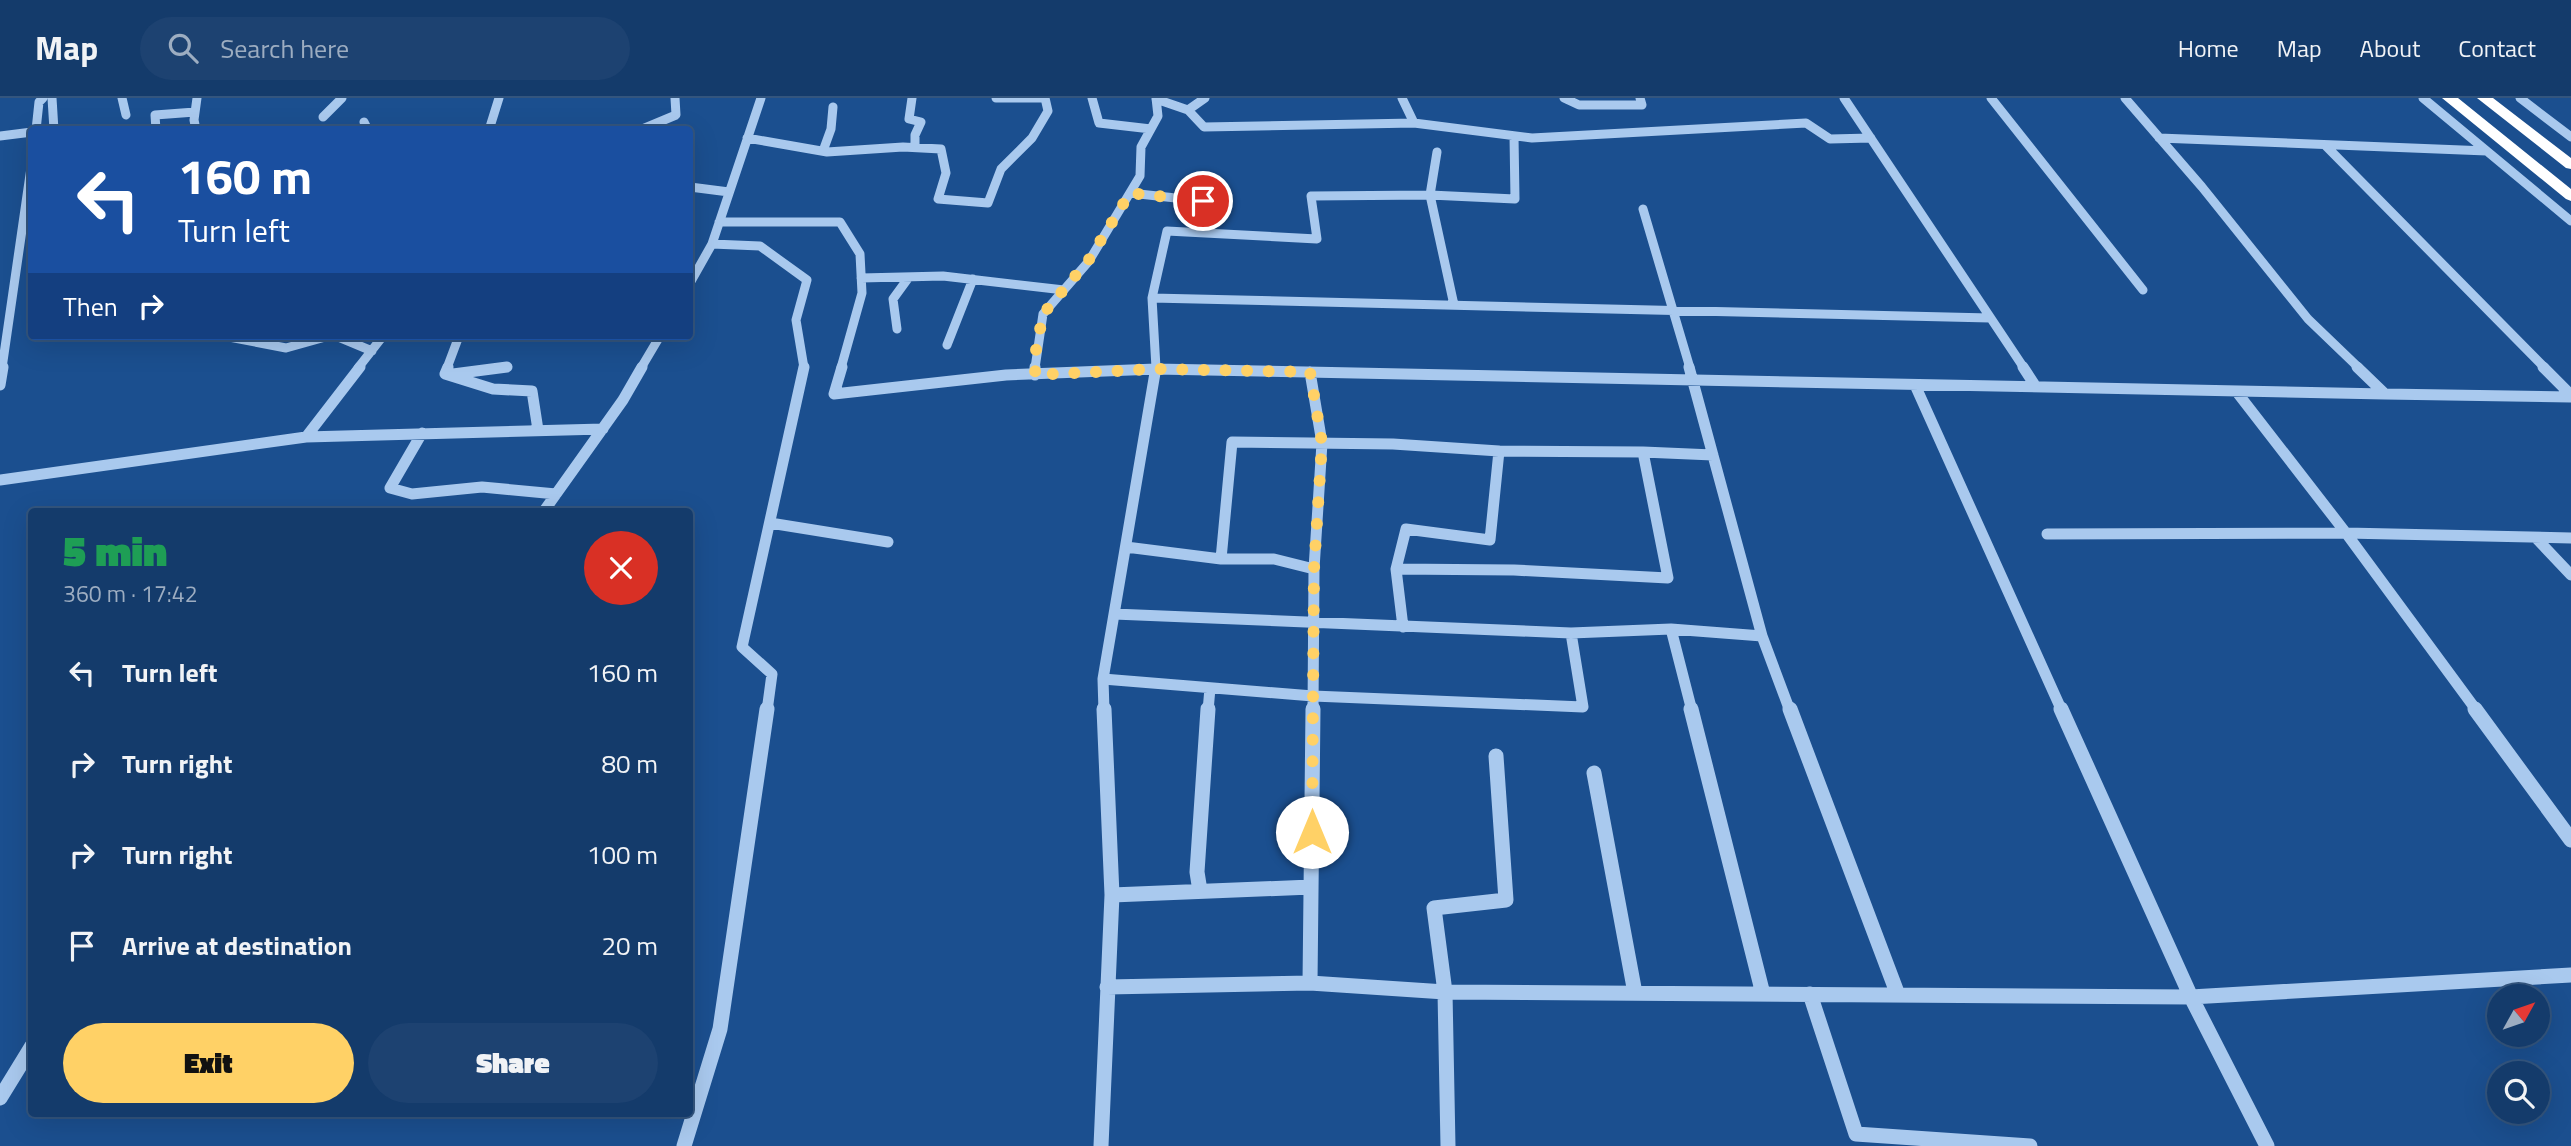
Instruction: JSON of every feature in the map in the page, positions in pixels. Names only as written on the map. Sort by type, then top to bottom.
[{"type":"highway","points":[[2449,98],[2571,196]]},
{"type":"highway","points":[[2484,98],[2571,165]]},
{"type":"street","points":[[35,126],[39,102],[43,98]]},
{"type":"street","points":[[52,98],[54,126]]},
{"type":"street","points":[[122,98],[126,115]]},
{"type":"street","points":[[196,126],[197,98]]},
{"type":"street","points":[[324,117],[342,98]]},
{"type":"street","points":[[490,126],[499,98]]},
{"type":"street","points":[[650,126],[676,115],[675,98]]},
{"type":"street","points":[[693,278],[712,244],[761,98]]},
{"type":"street","points":[[912,98],[909,119],[922,122],[915,135],[915,147]]},
{"type":"street","points":[[747,138],[787,148],[822,151],[915,147],[941,149],[946,173],[938,200],[988,203],[1001,169],[1032,138],[1048,111],[1045,98],[996,99]]},
{"type":"street","points":[[1092,98],[1099,123],[1151,129]]},
{"type":"street","points":[[1188,110],[1205,98]]},
{"type":"street","points":[[1402,98],[1415,123]]},
{"type":"street","points":[[1564,98],[1578,105],[1642,105],[1640,98]]},
{"type":"street","points":[[1844,98],[2036,387]]},
{"type":"street","points":[[1991,98],[2143,290]]},
{"type":"street","points":[[2125,98],[2308,319],[2385,394]]},
{"type":"street","points":[[2423,98],[2571,221]]},
{"type":"street","points":[[2520,98],[2571,137]]},
{"type":"street","points":[[1035,375],[1036,350],[1043,314],[1088,261],[1140,176],[1141,147],[1158,116],[1156,99],[1188,110],[1204,127],[1415,123],[1532,138],[1806,123],[1830,139],[1871,138]]},
{"type":"street","points":[[822,151],[831,129],[833,107]]},
{"type":"street","points":[[156,126],[155,115],[195,112]]},
{"type":"street","points":[[0,136],[28,132]]},
{"type":"street","points":[[1101,1146],[1112,895],[1103,680],[1156,369],[1152,298],[1167,231],[1317,239],[1311,196],[1430,195],[1515,199],[1514,136]]},
{"type":"street","points":[[2159,138],[2487,151]]},
{"type":"street","points":[[2325,145],[2571,396]]},
{"type":"street","points":[[1437,152],[1430,195],[1454,305]]},
{"type":"street","points":[[693,187],[729,192]]},
{"type":"street","points":[[0,386],[28,189]]},
{"type":"street","points":[[1130,193],[1203,201]]},
{"type":"street","points":[[1643,209],[1693,380],[1762,636],[1898,995]]},
{"type":"street","points":[[719,222],[840,222],[860,254],[862,293],[834,394],[1006,375],[1156,369],[2571,396]]},
{"type":"street","points":[[684,1146],[720,1030],[772,674],[742,648],[804,367],[796,320],[807,280],[760,246],[712,244]]},
{"type":"street","points":[[861,278],[943,276],[1064,289]]},
{"type":"street","points":[[897,328],[893,299],[909,277]]},
{"type":"street","points":[[947,345],[973,279]]},
{"type":"street","points":[[1152,298],[1990,318]]},
{"type":"street","points":[[245,340],[286,348],[315,340]]},
{"type":"street","points":[[346,340],[372,351]]},
{"type":"street","points":[[306,437],[380,340]]},
{"type":"street","points":[[445,374],[458,340]]},
{"type":"street","points":[[546,508],[623,400],[658,340]]},
{"type":"street","points":[[445,374],[507,367]]},
{"type":"street","points":[[1310,372],[1322,443],[1314,569],[1310,983]]},
{"type":"street","points":[[445,374],[493,389],[532,391],[538,430]]},
{"type":"street","points":[[1915,385],[2191,997],[2267,1146]]},
{"type":"street","points":[[2236,391],[2346,533],[2571,840]]},
{"type":"street","points":[[0,480],[306,437],[603,429]]},
{"type":"street","points":[[422,433],[390,488],[412,494],[482,487],[555,494]]},
{"type":"street","points":[[1221,559],[1232,442],[1393,444],[1499,451],[1713,455]]},
{"type":"street","points":[[1403,627],[1396,569],[1406,529],[1490,540],[1499,451]]},
{"type":"street","points":[[1396,569],[1514,570],[1668,578],[1643,452]]},
{"type":"street","points":[[770,523],[888,542]]},
{"type":"street","points":[[2047,534],[2346,533],[2571,538]]},
{"type":"street","points":[[2536,538],[2571,575]]},
{"type":"street","points":[[1126,547],[1221,559],[1274,559],[1314,569]]},
{"type":"street","points":[[1114,614],[1571,633],[1671,629],[1762,636]]},
{"type":"street","points":[[1671,629],[1763,994]]},
{"type":"street","points":[[1103,680],[1313,696],[1583,707],[1571,633]]},
{"type":"street","points":[[1200,891],[1197,872],[1210,688]]},
{"type":"street","points":[[1448,1146],[1445,992],[1434,908],[1506,900],[1496,755]]},
{"type":"street","points":[[1594,773],[1635,993]]},
{"type":"street","points":[[1112,895],[1311,887]]},
{"type":"street","points":[[1107,987],[1310,983],[1445,992],[2191,997],[2571,975]]},
{"type":"street","points":[[1810,994],[1856,1134],[2030,1146]]},
{"type":"street","points":[[0,1098],[28,1052]]},
{"type":"route","points":[[1203,201],[1130,193],[1088,261],[1043,314],[1036,350],[1035,375],[1156,369],[1310,372],[1322,443],[1314,569],[1312,832]]}]
